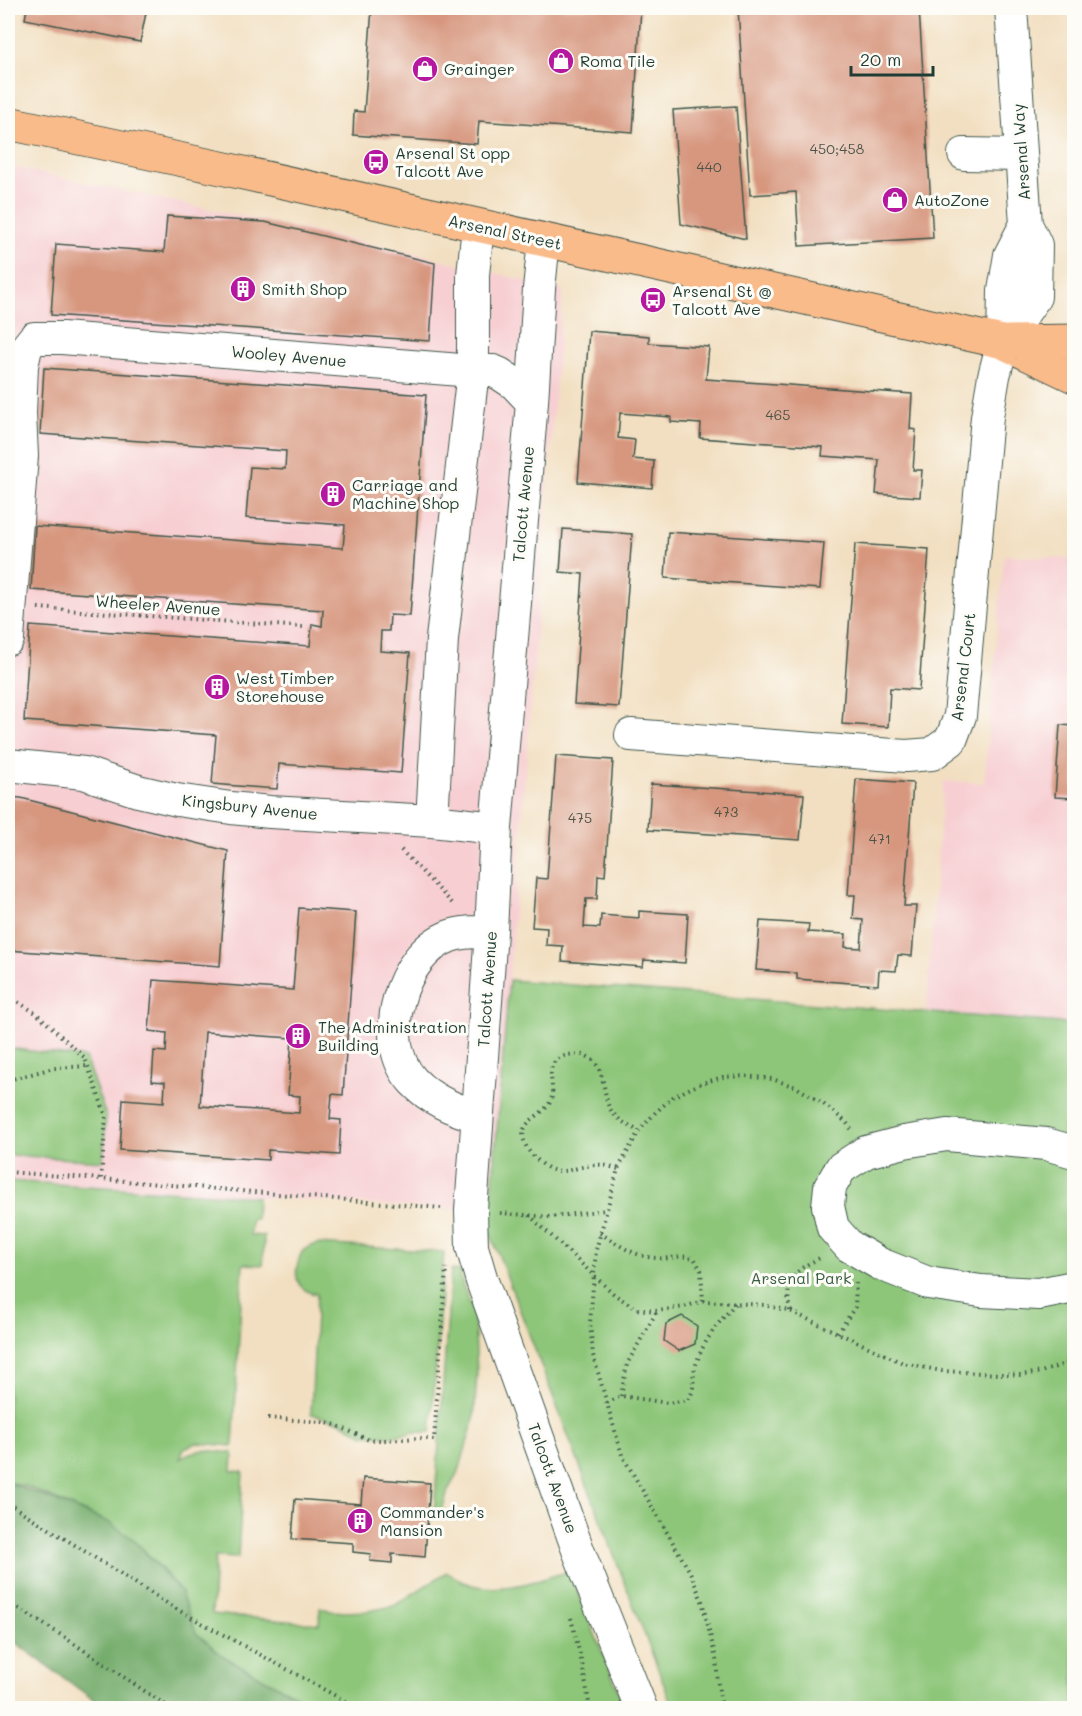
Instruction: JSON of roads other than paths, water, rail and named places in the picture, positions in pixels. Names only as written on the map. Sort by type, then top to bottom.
[{"type":"main road","name":"Arsenal Street","points":[[8,123],[76,136],[1003,342],[1074,376]]},
{"type":"main road","name":"Arsenal Street","points":[[1003,342],[1074,341]]},
{"type":"street","name":"Arsenal Way","points":[[1003,342],[1006,279],[1011,255],[1026,224],[1011,8]]},
{"type":"street","points":[[964,154],[1021,155]]},
{"type":"street","points":[[432,820],[442,639],[473,371],[473,275],[478,226]]},
{"type":"street","name":"Talcott Avenue","points":[[543,240],[532,402],[496,828],[491,932],[471,1210],[472,1247],[578,1550],[641,1708]]},
{"type":"street","name":"Wooley Avenue","points":[[8,639],[22,456],[20,413],[22,366],[26,348],[34,338],[62,338],[493,371],[515,384],[532,402]]},
{"type":"street","name":"Arsenal Court","points":[[631,735],[906,756],[932,754],[951,740],[960,716],[987,417],[1003,342]]},
{"type":"street","name":"Kingsbury Avenue","points":[[8,765],[84,773],[138,791],[177,800],[231,808],[432,820],[496,828]]},
{"type":"street","points":[[477,1116],[450,1108],[429,1096],[412,1080],[400,1060],[395,1041],[396,1019],[401,992],[412,968],[430,948],[450,936],[472,932],[491,932]]},
{"type":"street","points":[[1074,1152],[1046,1144],[947,1135],[904,1142],[866,1152],[841,1168],[830,1187],[828,1206],[833,1228],[849,1246],[880,1264],[928,1283],[981,1291],[1039,1294],[1074,1287]]},
{"type":"place","name":"Roma Tile","points":[[561,61]]},
{"type":"place","name":"Grainger","points":[[425,69]]},
{"type":"place","name":"Arsenal St opp Talcott Ave","points":[[376,162]]},
{"type":"place","name":"AutoZone","points":[[895,200]]},
{"type":"place","name":"Smith Shop","points":[[243,289]]},
{"type":"place","name":"Arsenal St @ Talcott Ave","points":[[653,300]]},
{"type":"place","name":"Carriage and Machine Shop","points":[[333,494]]},
{"type":"place","name":"West Timber Storehouse","points":[[217,687]]},
{"type":"place","name":"The Administration Building","points":[[298,1036]]},
{"type":"place","name":"Commander's Mansion","points":[[360,1521]]},
{"type":"park label","name":"Arsenal Park","points":[[801,1278]]}]
